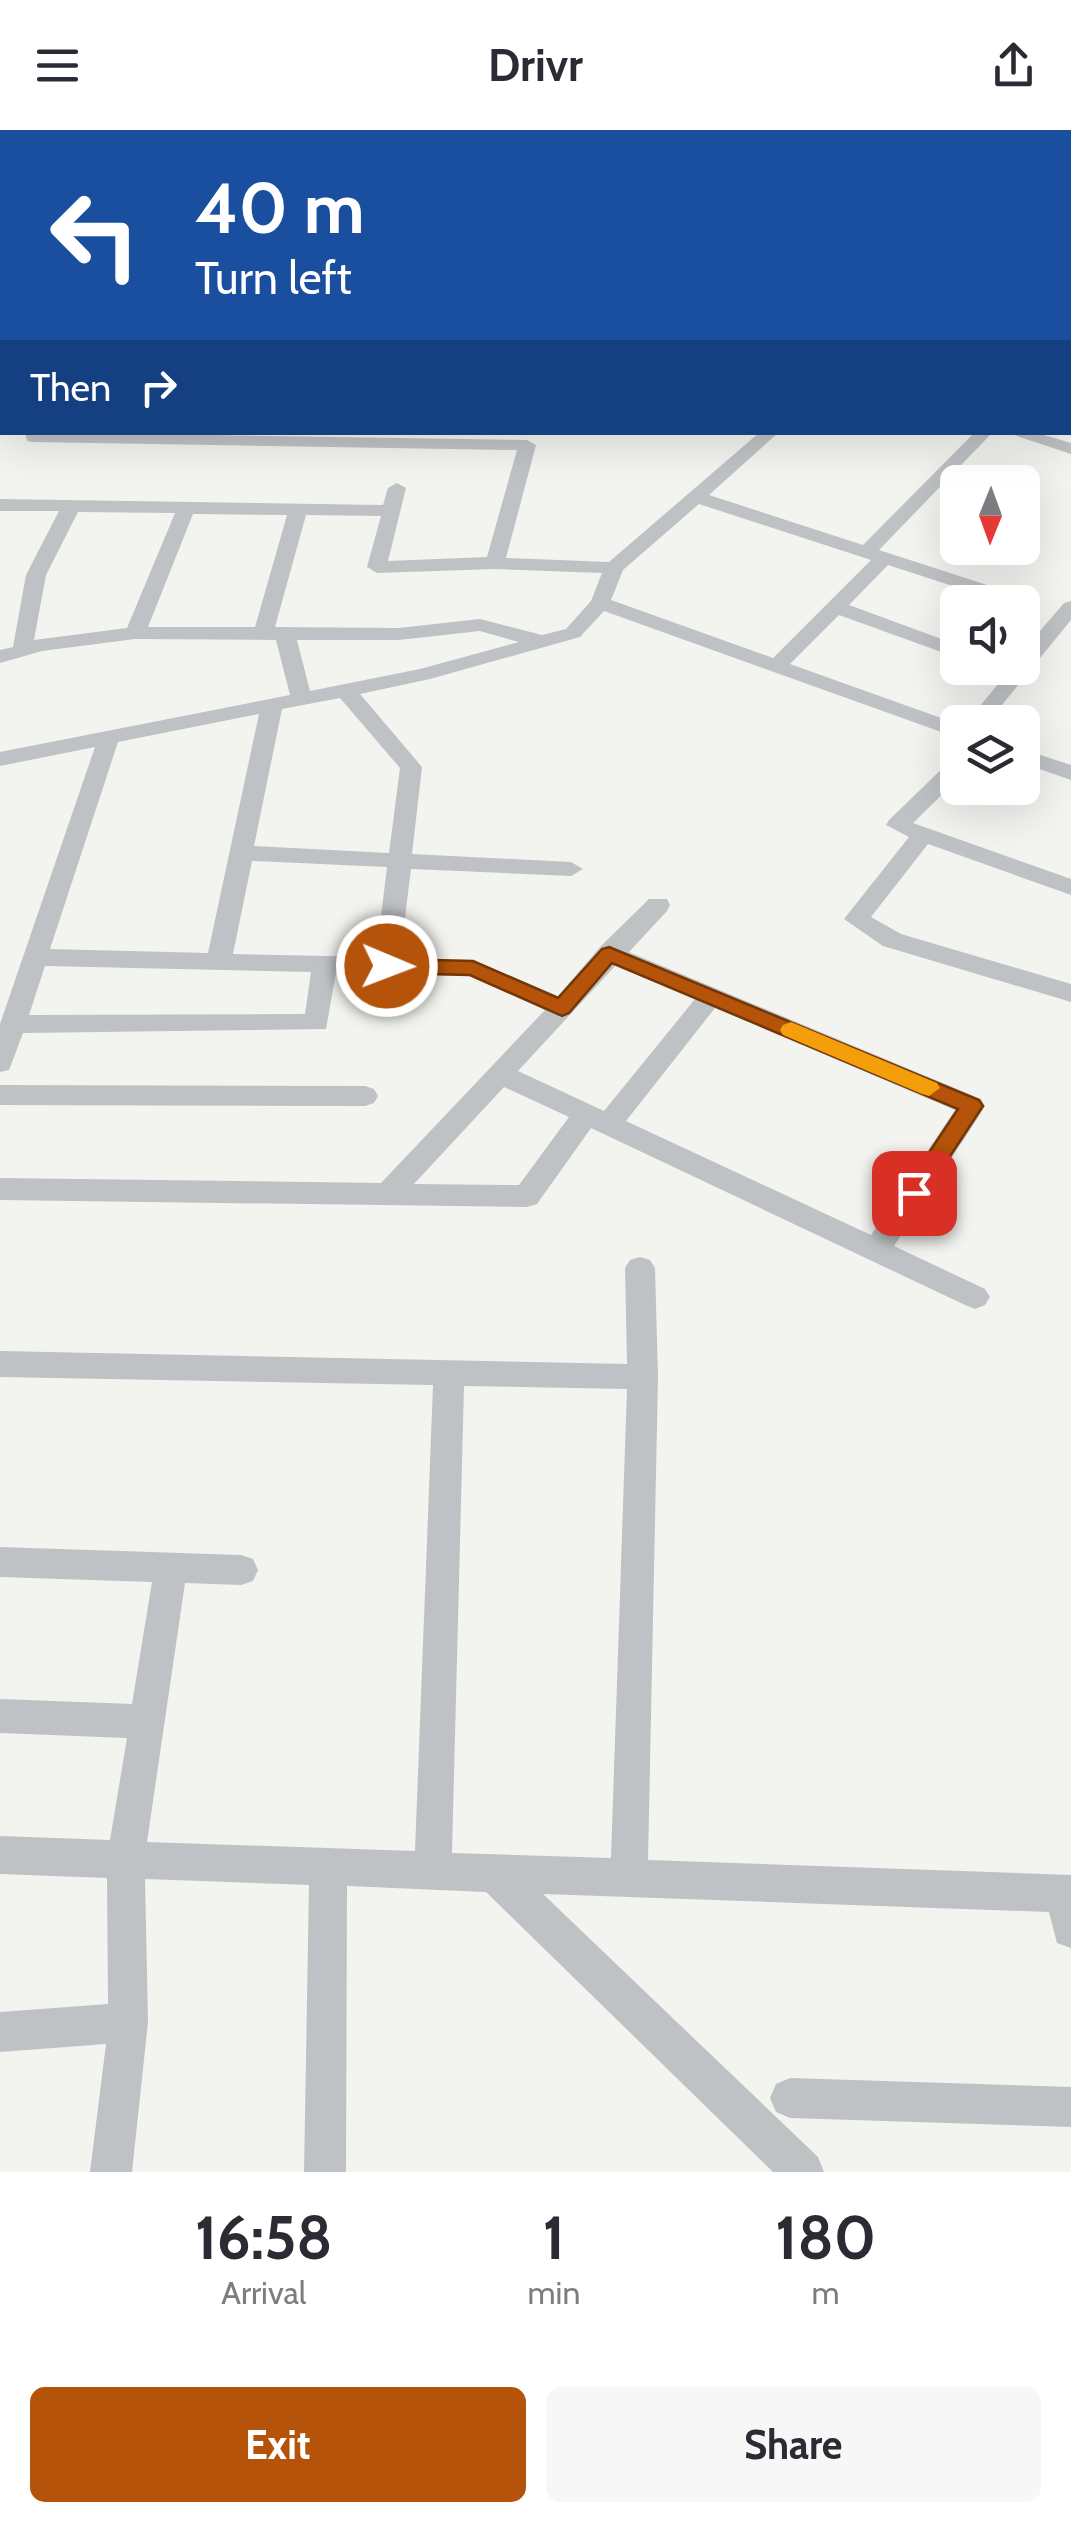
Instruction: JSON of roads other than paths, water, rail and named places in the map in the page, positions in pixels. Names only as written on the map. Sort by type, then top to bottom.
[{"type":"street","points":[[33,435],[358,441],[497,438],[527,444],[495,564]]},
{"type":"street","points":[[0,759],[423,675],[573,634],[600,604],[614,568],[767,435]]},
{"type":"street","points":[[778,666],[836,607],[875,555],[983,435]]},
{"type":"street","points":[[1023,435],[1071,449]]},
{"type":"street","points":[[352,468],[358,441]]},
{"type":"street","points":[[396,488],[377,567],[495,564],[614,568]]},
{"type":"street","points":[[696,497],[966,585]]},
{"type":"street","points":[[0,504],[391,511]]},
{"type":"street","points":[[22,653],[36,575],[72,505]]},
{"type":"street","points":[[135,633],[186,508]]},
{"type":"street","points":[[298,510],[274,634],[302,698]]},
{"type":"street","points":[[600,604],[940,725]]},
{"type":"street","points":[[836,607],[940,645]]},
{"type":"street","points":[[1040,607],[1068,614]]},
{"type":"street","points":[[1040,643],[1068,614]]},
{"type":"street","points":[[0,657],[40,645],[135,633],[399,634],[480,625],[544,642]]},
{"type":"street","points":[[346,690],[410,766],[387,966]]},
{"type":"street","points":[[219,962],[272,705]]},
{"type":"street","points":[[0,1063],[109,737]]},
{"type":"street","points":[[1040,762],[1071,773]]},
{"type":"street","points":[[940,783],[897,825],[1071,886]]},
{"type":"street","points":[[924,834],[856,919],[892,940],[1071,992]]},
{"type":"street","points":[[241,853],[571,869]]},
{"type":"street","points":[[388,1194],[658,905]]},
{"type":"street","points":[[609,954],[972,1106],[876,1251]]},
{"type":"street","points":[[36,957],[473,968],[562,1008]]},
{"type":"street","points":[[13,1024],[317,1023],[325,964]]},
{"type":"street","points":[[0,1188],[527,1196],[711,996]]},
{"type":"street","points":[[500,1074],[974,1298]]},
{"type":"street","points":[[0,1095],[365,1096]]},
{"type":"street","points":[[629,1878],[642,1376],[640,1268]]},
{"type":"street","points":[[0,1364],[642,1376]]},
{"type":"street","points":[[433,1871],[449,1373]]},
{"type":"street","points":[[0,1562],[241,1570]]},
{"type":"street","points":[[111,2172],[128,2022],[126,1860],[170,1567]]},
{"type":"street","points":[[0,1716],[147,1722]]},
{"type":"street","points":[[0,1855],[629,1878],[1069,1905]]},
{"type":"street","points":[[325,2172],[328,1867]]},
{"type":"street","points":[[495,1874],[803,2172]]},
{"type":"street","points":[[0,2032],[128,2022]]},
{"type":"street","points":[[790,2098],[1071,2107]]}]
